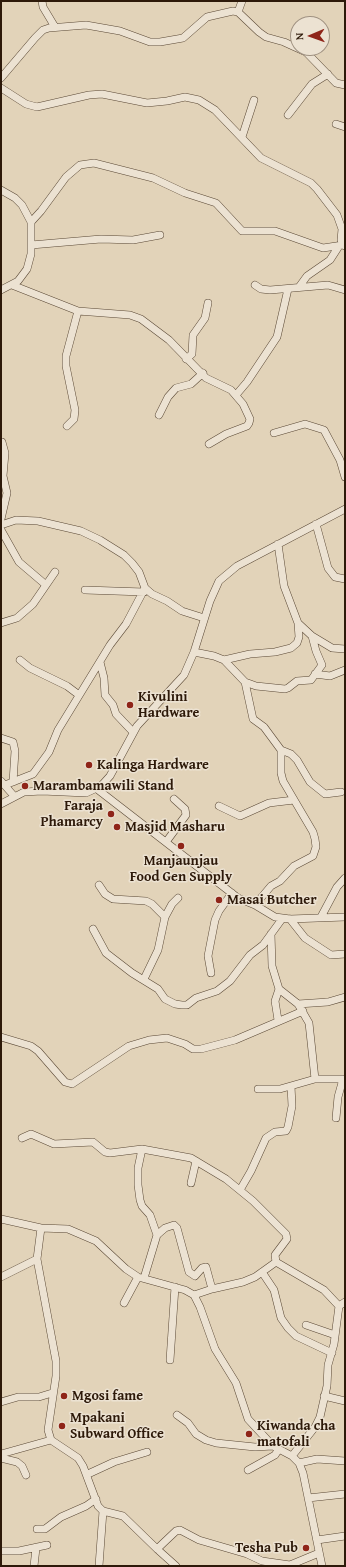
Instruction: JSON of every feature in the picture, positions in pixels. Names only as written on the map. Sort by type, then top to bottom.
[{"type":"street","points":[[42,1],[43,7],[55,27]]},
{"type":"street","points":[[238,12],[242,1]]},
{"type":"street","points":[[1,78],[43,30],[55,27],[86,25],[120,31],[150,42],[160,42],[183,38],[202,20],[212,14],[233,11],[238,12],[266,37],[284,42],[306,52],[336,83],[345,85]]},
{"type":"street","points":[[288,115],[312,84],[328,74]]},
{"type":"street","points":[[1,88],[26,104],[37,107],[89,95],[102,94],[147,103],[185,97],[193,98],[216,110],[252,149],[268,162],[293,174],[317,189],[337,215],[342,229],[342,246],[330,260],[307,276],[299,287]]},
{"type":"street","points":[[242,137],[254,100]]},
{"type":"street","points":[[336,124],[345,127]]},
{"type":"street","points":[[31,222],[66,177],[80,165],[94,163],[153,178],[185,193],[216,203],[242,231],[275,231],[323,248],[342,246]]},
{"type":"street","points":[[1,190],[22,204],[31,222],[31,245],[27,269],[23,276],[12,285],[1,290]]},
{"type":"street","points":[[31,245],[102,239],[133,240],[160,235]]},
{"type":"street","points":[[12,285],[78,311],[130,315],[141,319],[169,340],[186,360],[214,383],[231,390],[243,404],[250,419],[249,423],[247,426],[226,434],[209,444]]},
{"type":"street","points":[[255,285],[265,290],[328,285],[345,290]]},
{"type":"street","points":[[236,395],[247,382],[269,346],[277,337],[288,289]]},
{"type":"street","points":[[186,360],[192,354],[193,335],[205,318],[208,303]]},
{"type":"street","points":[[67,426],[74,419],[75,410],[66,366],[66,356],[78,311]]},
{"type":"street","points":[[159,415],[168,397],[176,388],[191,384],[203,374]]},
{"type":"street","points":[[274,433],[306,424],[324,430],[340,460],[345,477]]},
{"type":"street","points":[[1,517],[7,494],[3,476],[4,453],[2,442]]},
{"type":"street","points":[[1,804],[24,792],[42,791],[86,793],[97,789],[110,776],[132,732],[184,675],[194,652],[204,618],[219,581],[237,566],[345,509]]},
{"type":"street","points":[[1,525],[16,520],[38,521],[81,531],[100,540],[124,555],[139,572],[144,590],[126,624],[79,695],[58,730],[49,752],[37,769],[28,777],[13,782],[3,783]]},
{"type":"street","points":[[316,524],[328,568],[335,577],[345,579]]},
{"type":"street","points":[[1,530],[19,562],[46,585]]},
{"type":"street","points":[[224,660],[250,654],[275,652],[291,648],[297,643],[299,637],[298,623],[284,586],[278,544]]},
{"type":"street","points":[[1,623],[16,618],[33,604],[56,572]]},
{"type":"street","points":[[85,590],[144,590],[182,610],[204,618]]},
{"type":"street","points":[[298,623],[312,636],[332,648],[345,650]]},
{"type":"street","points":[[194,652],[214,656],[224,660],[245,682],[256,686],[285,689],[297,681],[311,680],[322,665],[312,636]]},
{"type":"street","points":[[20,660],[30,668],[68,686],[79,695]]},
{"type":"street","points":[[100,662],[104,678],[105,695],[113,705],[116,714],[132,732]]},
{"type":"street","points":[[315,674],[330,676],[345,670]]},
{"type":"street","points":[[245,682],[253,719],[264,727],[281,750],[297,760],[310,782],[325,794],[341,792]]},
{"type":"street","points":[[1,738],[13,742],[15,751],[13,782]]},
{"type":"street","points":[[255,905],[271,886],[280,881],[294,866],[310,859],[315,852],[316,847],[314,832],[281,777],[281,750]]},
{"type":"street","points":[[3,783],[14,796]]},
{"type":"street","points":[[97,789],[232,893],[275,917],[282,919],[345,917]]},
{"type":"street","points":[[166,842],[186,815],[185,809],[174,799]]},
{"type":"street","points":[[218,806],[240,816],[269,803],[294,800]]},
{"type":"street","points":[[321,917],[337,887],[345,878]]},
{"type":"street","points":[[100,885],[105,894],[112,899],[146,901],[152,904],[165,916]]},
{"type":"street","points":[[211,972],[208,956],[215,920],[232,893]]},
{"type":"street","points":[[144,979],[158,950],[165,916],[172,904],[178,898]]},
{"type":"street","points":[[93,929],[106,953],[132,973],[158,989],[165,998],[175,1004],[187,1005],[196,998],[217,991],[227,984],[250,955],[263,945],[282,919]]},
{"type":"street","points":[[290,919],[305,938],[331,955],[345,954]]},
{"type":"street","points":[[271,934],[272,966],[279,989],[298,1004],[309,1023],[315,1079]]},
{"type":"street","points":[[278,1020],[275,1001],[279,989]]},
{"type":"street","points":[[298,1004],[328,1002],[345,997]]},
{"type":"street","points":[[1,1036],[27,1045],[38,1051],[65,1082],[72,1084],[129,1046],[148,1040],[167,1038],[185,1044],[193,1050],[201,1049],[235,1040],[278,1020],[303,1011]]},
{"type":"street","points":[[258,1089],[280,1089],[315,1079],[344,1079],[338,1097],[336,1118]]},
{"type":"street","points":[[240,1190],[252,1171],[266,1138],[275,1132],[286,1131],[288,1128],[292,1106],[291,1086]]},
{"type":"street","points":[[22,1138],[31,1134],[54,1144],[93,1142],[105,1152],[110,1153],[142,1149],[182,1155],[196,1161],[226,1179],[240,1190],[253,1201],[287,1237],[275,1256],[276,1262]]},
{"type":"street","points":[[142,1149],[138,1168],[139,1195],[141,1204],[150,1215],[157,1235]]},
{"type":"street","points":[[191,1183],[196,1161]]},
{"type":"street","points":[[1,1219],[41,1228],[68,1229],[96,1241],[126,1269],[141,1278],[175,1287],[190,1292],[194,1295],[200,1307],[215,1350],[241,1394],[248,1419],[276,1447],[292,1456],[299,1463],[303,1473],[322,1566]]},
{"type":"street","points":[[124,1303],[141,1278],[157,1235],[165,1228],[175,1225],[189,1272],[195,1276],[202,1268],[206,1267],[212,1289]]},
{"type":"street","points":[[41,1228],[37,1259],[56,1361],[56,1376],[52,1393],[48,1430],[51,1440],[78,1458],[88,1474],[98,1506],[102,1511],[123,1516],[176,1566]]},
{"type":"street","points":[[1,1277],[37,1259]]},
{"type":"street","points":[[194,1295],[243,1282],[262,1272],[276,1262]]},
{"type":"street","points":[[276,1262],[324,1290],[342,1304],[332,1353],[328,1365],[327,1386],[320,1417],[315,1427],[292,1456]]},
{"type":"street","points":[[262,1272],[274,1290],[281,1318],[288,1328],[296,1336],[332,1353]]},
{"type":"street","points":[[170,1360],[175,1287]]},
{"type":"street","points":[[306,1325],[335,1335]]},
{"type":"street","points":[[1,1402],[18,1397],[39,1397],[52,1393]]},
{"type":"street","points":[[324,1396],[345,1401]]},
{"type":"street","points":[[177,1415],[188,1424],[196,1434],[206,1440],[216,1443],[255,1447],[276,1447]]},
{"type":"street","points":[[1,1454],[51,1440]]},
{"type":"street","points":[[248,1470],[275,1455],[276,1447]]},
{"type":"street","points":[[88,1474],[114,1462],[147,1452]]},
{"type":"street","points":[[1,1458],[17,1462],[22,1466],[26,1475]]},
{"type":"street","points":[[299,1463],[317,1459],[345,1461]]},
{"type":"street","points":[[308,1498],[345,1494]]},
{"type":"street","points":[[37,1529],[44,1529],[61,1517],[86,1506],[96,1499]]},
{"type":"street","points":[[98,1566],[102,1511]]},
{"type":"street","points":[[157,1549],[176,1530],[180,1530],[198,1540],[247,1554],[262,1561],[290,1566],[319,1552]]},
{"type":"street","points":[[317,1540],[345,1536]]},
{"type":"street","points":[[1,1551],[36,1548],[46,1545]]},
{"type":"street","points":[[34,1566],[36,1548]]},
{"type":"place","name":"Kivulini Hardware","points":[[130,705]]},
{"type":"place","name":"Kalinga Hardware","points":[[89,765]]},
{"type":"place","name":"Marambamawili Stand","points":[[25,786]]},
{"type":"place","name":"Faraja Phamarcy","points":[[111,814]]},
{"type":"place","name":"Masjid Masharu","points":[[117,827]]},
{"type":"place","name":"Manjaunjau Food Gen Supply","points":[[181,846]]},
{"type":"place","name":"Masai Butcher","points":[[219,900]]},
{"type":"place","name":"Mgosi fame","points":[[64,1396]]},
{"type":"place","name":"Mpakani Subward Office","points":[[62,1426]]},
{"type":"place","name":"Kiwanda cha matofali","points":[[249,1434]]},
{"type":"place","name":"Tesha Pub","points":[[306,1548]]}]
